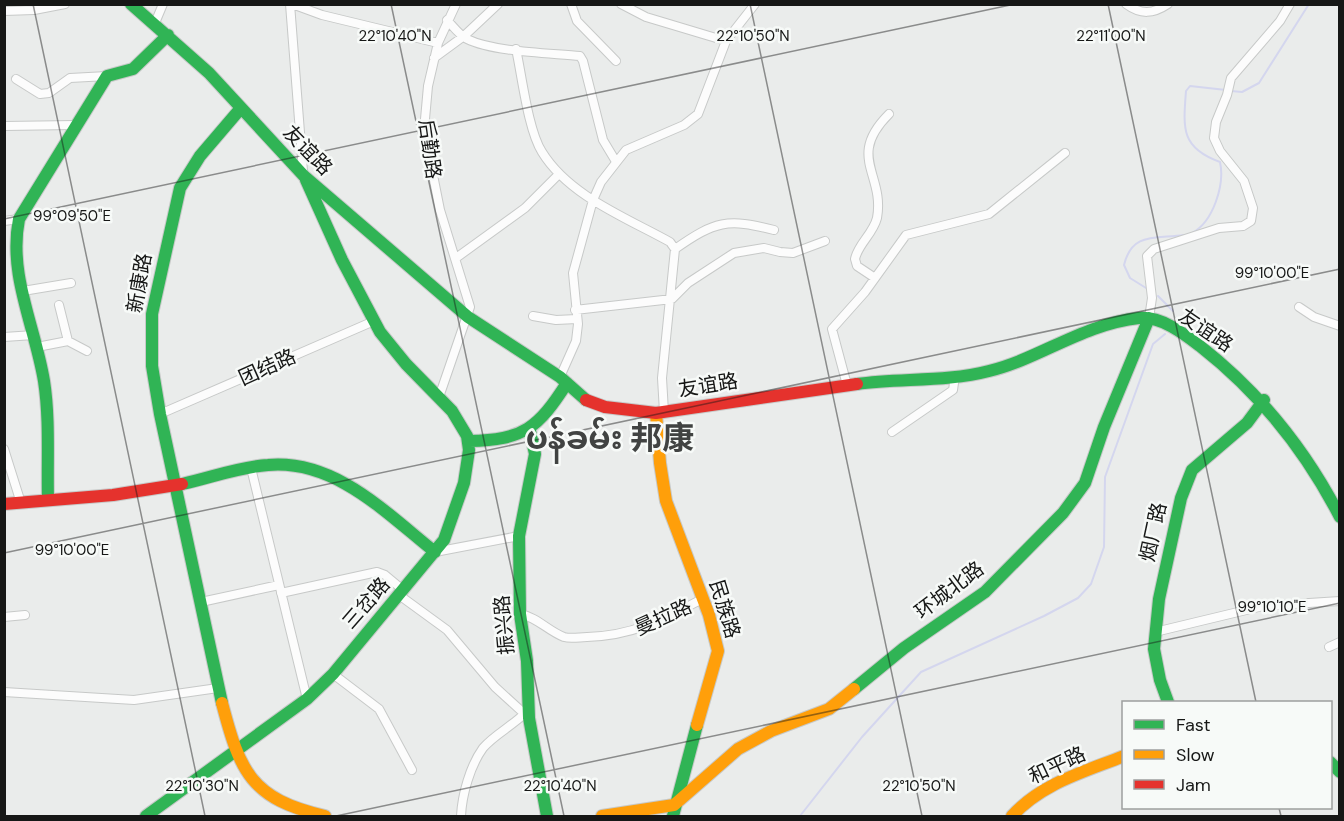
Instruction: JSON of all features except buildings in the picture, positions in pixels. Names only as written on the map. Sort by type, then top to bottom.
[{"type":"main road","name":"友谊路","points":[[131,4],[168,35],[241,108],[304,176],[468,317],[563,380],[586,400],[605,407],[660,412],[847,385],[992,371],[1096,330],[1129,320],[1149,318],[1188,337],[1221,362],[1264,400],[1307,459],[1340,517]]},
{"type":"main road","points":[[48,500],[45,388],[23,291],[15,241],[19,219],[107,76],[132,69],[168,35]]},
{"type":"main road","name":"新康路","points":[[241,108],[200,156],[180,188],[170,220],[152,314],[152,366],[160,414],[218,688],[235,752],[258,787],[273,799],[294,809],[325,816]]},
{"type":"main road","points":[[304,176],[374,321],[389,345],[452,411],[469,441],[499,441],[530,431],[546,415],[563,380]]},
{"type":"main road","name":"环城北路","points":[[674,811],[738,749],[771,731],[829,709],[904,648],[972,603],[1063,513],[1075,499],[1093,465],[1104,427],[1149,318]]},
{"type":"main road","name":"烟厂路","points":[[1168,701],[1156,666],[1155,632],[1162,588],[1187,479],[1198,463],[1247,423],[1264,400]]},
{"type":"main road","name":"民族路","points":[[660,412],[662,486],[681,544],[704,598],[718,651],[674,811]]},
{"type":"main road","name":"振兴路","points":[[530,431],[535,454],[519,536],[520,614],[527,661],[527,716],[547,816]]},
{"type":"main road","name":"三岔路","points":[[146,816],[307,699],[333,674],[435,552],[451,527],[464,483],[469,441]]},
{"type":"main road","points":[[4,504],[176,485],[251,468],[297,465],[351,487],[435,552]]},
{"type":"main road","name":"和平路","points":[[1012,816],[1019,807],[1040,792],[1122,757]]},
{"type":"main road","points":[[602,816],[674,811]]},
{"type":"street","points":[[4,11],[34,10],[65,4]]},
{"type":"street","points":[[155,23],[163,4]]},
{"type":"street","points":[[304,176],[291,4],[310,12],[438,43]]},
{"type":"street","points":[[310,12],[320,4]]},
{"type":"street","name":"后勤路","points":[[439,397],[468,317],[470,302],[440,210],[424,130],[428,86],[434,58],[447,20],[456,4]]},
{"type":"street","points":[[434,58],[464,36],[498,4]]},
{"type":"street","points":[[571,4],[577,21],[616,62]]},
{"type":"street","points":[[621,4],[646,17],[726,41]]},
{"type":"street","points":[[563,380],[576,341],[577,319],[573,273],[593,200],[615,160],[626,150],[684,125],[698,114],[726,41],[754,4]]},
{"type":"street","points":[[1126,4],[1137,11],[1147,13],[1155,12],[1168,4]]},
{"type":"street","points":[[1149,318],[1152,298],[1147,256],[1154,249],[1220,228],[1244,226],[1251,221],[1253,208],[1244,181],[1220,151],[1214,138],[1216,122],[1227,95],[1228,85],[1290,4]]},
{"type":"street","points":[[447,20],[464,36],[477,42],[582,58],[603,140],[615,160]]},
{"type":"street","points":[[516,49],[536,137],[542,152],[559,174],[593,200],[670,242],[675,249],[660,412]]},
{"type":"street","points":[[16,79],[40,94],[49,93],[70,78],[107,76]]},
{"type":"street","points":[[875,278],[857,266],[855,259],[875,226],[877,215],[877,200],[867,150],[878,126],[889,114]]},
{"type":"street","points":[[4,126],[75,126]]},
{"type":"street","points":[[847,385],[832,329],[875,278],[906,235],[989,214],[1065,153]]},
{"type":"street","points":[[456,258],[525,208],[559,174]]},
{"type":"street","points":[[4,221],[19,219]]},
{"type":"street","points":[[675,249],[695,235],[717,225],[741,222],[774,230]]},
{"type":"street","points":[[575,310],[672,299],[688,284],[734,253],[764,248],[793,252],[825,241]]},
{"type":"street","points":[[23,291],[71,283]]},
{"type":"street","points":[[59,305],[68,341]]},
{"type":"street","points":[[1299,307],[1314,317],[1340,326]]},
{"type":"street","points":[[533,316],[556,320],[577,319]]},
{"type":"street","name":"团结路","points":[[160,414],[374,321]]},
{"type":"street","points":[[4,337],[35,341],[68,341],[87,351]]},
{"type":"street","points":[[892,432],[953,390],[955,376]]},
{"type":"street","points":[[4,449],[21,503]]},
{"type":"street","points":[[251,468],[307,699]]},
{"type":"street","points":[[435,552],[519,536]]},
{"type":"street","points":[[201,602],[377,572],[385,575],[401,592],[447,630],[495,687],[527,716],[483,749],[473,768],[462,803],[461,816]]},
{"type":"street","name":"曼拉路","points":[[520,614],[533,616],[566,637],[596,637],[629,633],[657,622],[704,598]]},
{"type":"street","points":[[1155,632],[1263,606],[1340,601]]},
{"type":"street","points":[[4,617],[25,615]]},
{"type":"street","points":[[1329,647],[1340,642]]},
{"type":"street","points":[[333,674],[379,710],[412,770]]},
{"type":"street","points":[[4,692],[134,700],[218,688]]},
{"type":"waterway","points":[[1231,91],[1242,92],[1259,83],[1309,4]]},
{"type":"waterway","points":[[1192,233],[1206,220],[1216,202],[1221,171],[1220,162],[1198,150],[1187,136],[1186,91],[1190,86],[1226,90]]},
{"type":"waterway","points":[[1146,288],[1130,278],[1124,265],[1133,247],[1146,239],[1184,235]]},
{"type":"waterway","points":[[1158,296],[1173,311]]},
{"type":"waterway","points":[[800,816],[862,737],[921,672],[1044,616],[1078,598],[1091,584],[1104,547],[1105,477],[1153,344],[1165,334]]},
{"type":"traffic: fast","points":[[131,4],[209,73],[304,176],[468,317],[560,377],[586,400]]},
{"type":"traffic: fast","points":[[48,500],[46,396],[40,361],[20,280],[17,260],[19,219],[107,76],[133,69],[168,35]]},
{"type":"traffic: fast","points":[[222,703],[160,414],[152,366],[152,314],[180,188],[200,156],[241,108]]},
{"type":"traffic: fast","points":[[146,816],[307,699],[333,674],[444,540],[464,483],[469,450],[467,436],[452,411],[406,364],[380,332],[342,260],[306,180]]},
{"type":"traffic: fast","points":[[857,384],[940,378],[989,371],[1008,366],[1099,327],[1139,318],[1155,320],[1171,326],[1200,346],[1222,364],[1261,403],[1312,468],[1340,517]]},
{"type":"traffic: fast","points":[[854,689],[904,648],[985,592],[1063,513],[1085,483],[1104,427],[1149,318]]},
{"type":"traffic: fast","points":[[469,441],[503,438],[528,428],[547,411],[567,383]]},
{"type":"traffic: fast","points":[[1168,701],[1160,680],[1154,649],[1159,599],[1181,498],[1192,470],[1247,423],[1264,400]]},
{"type":"traffic: fast","points":[[530,431],[535,454],[519,536],[520,614],[527,661],[529,718],[547,816]]},
{"type":"traffic: fast","points":[[182,484],[257,466],[292,465],[315,471],[358,492],[435,552]]},
{"type":"traffic: fast","points":[[673,816],[697,725]]},
{"type":"traffic: fast","points":[[1332,764],[1340,772]]},
{"type":"traffic: slow","points":[[656,413],[666,501],[709,615],[718,651],[697,725]]},
{"type":"traffic: slow","points":[[602,816],[674,805],[738,749],[771,731],[829,709],[854,689]]},
{"type":"traffic: slow","points":[[222,703],[235,747],[252,779],[280,801],[325,816]]},
{"type":"traffic: slow","points":[[1012,816],[1050,787],[1122,757]]},
{"type":"traffic: jam","points":[[586,400],[605,407],[656,413],[857,384]]},
{"type":"traffic: jam","points":[[4,504],[113,495],[182,484]]},
{"type":"district","name":"ပန်ခမ်း 邦康","points":[[610,438]]}]
